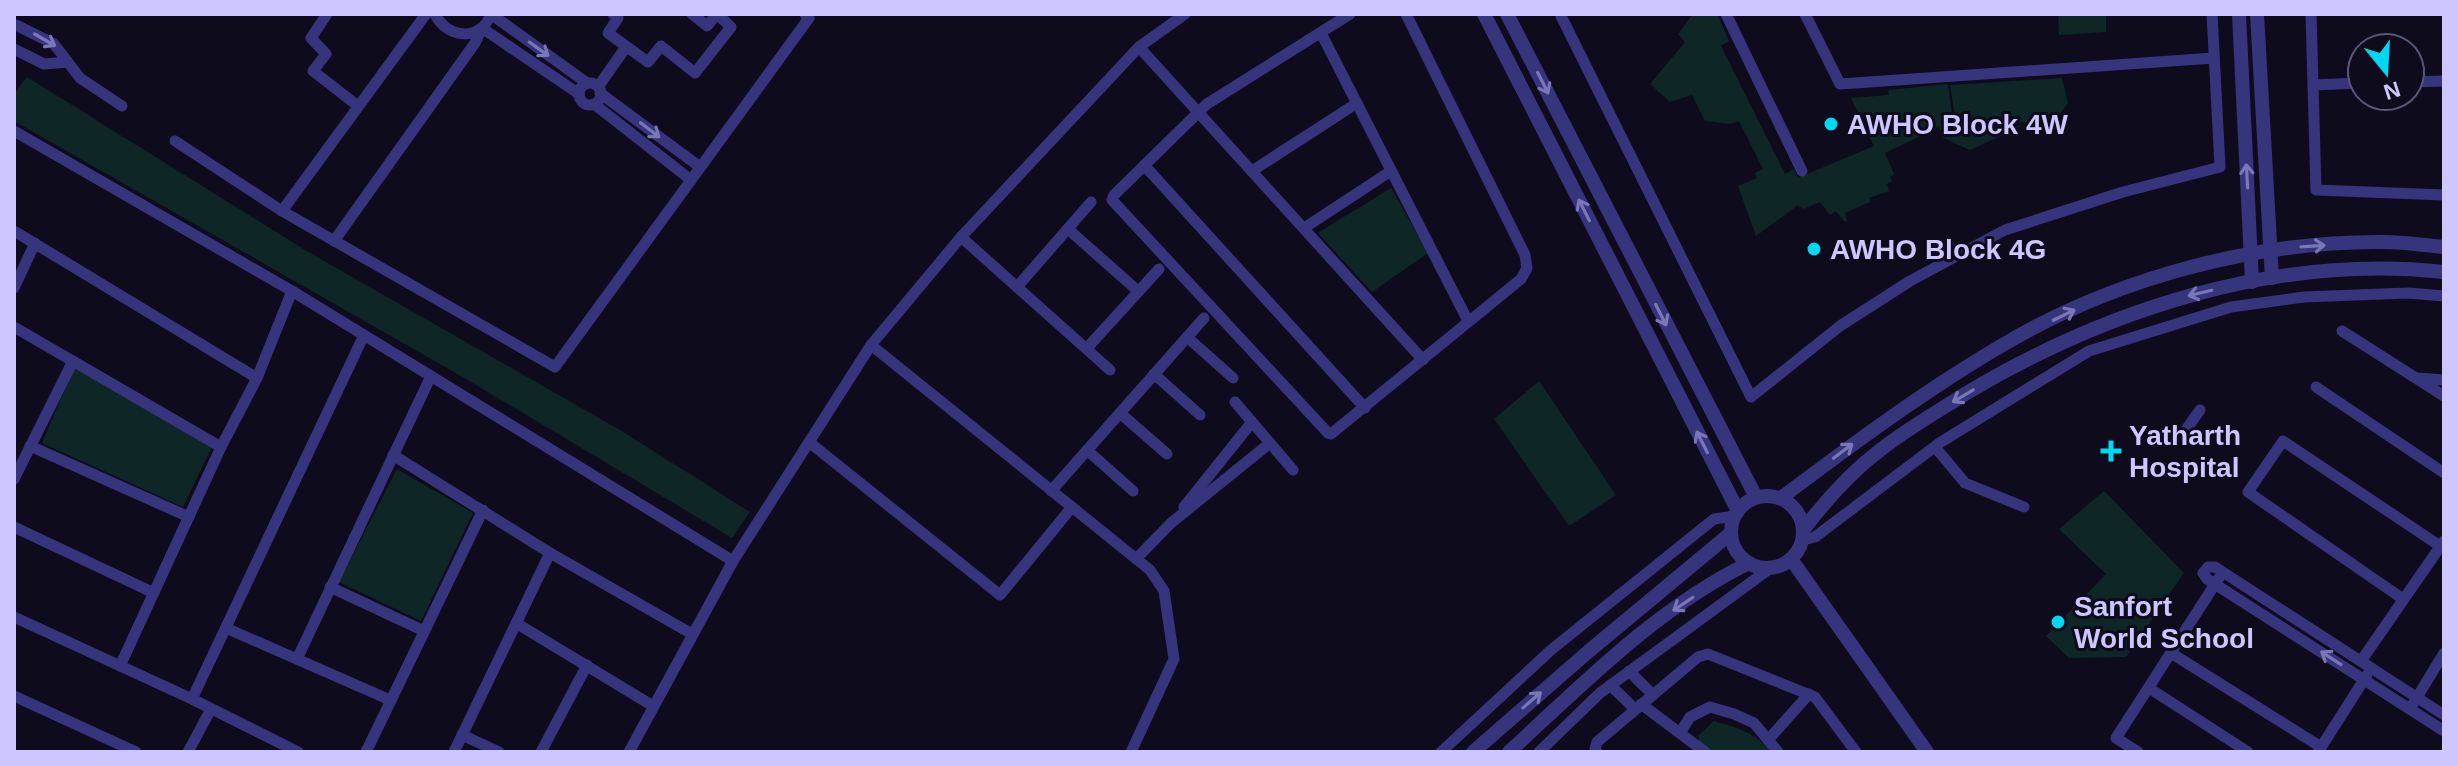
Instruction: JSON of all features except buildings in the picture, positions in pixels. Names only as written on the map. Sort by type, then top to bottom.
[{"type":"street","points":[[327,14],[311,38],[326,54],[313,71],[358,106]]},
{"type":"street","points":[[282,211],[426,14]]},
{"type":"street","points":[[435,14],[447,30],[455,33],[465,35],[482,28]]},
{"type":"street","points":[[334,241],[475,43],[491,14],[700,167]]},
{"type":"street","points":[[613,14],[618,18],[608,33],[626,47],[648,62],[661,46],[695,73],[731,27],[717,14],[707,26],[692,14]]},
{"type":"street","points":[[175,141],[282,211],[555,367],[809,18],[805,14]]},
{"type":"street","points":[[629,752],[733,561],[871,345],[961,237],[1139,47],[1185,14]]},
{"type":"street","points":[[1350,14],[1207,104],[1112,200],[1328,433],[1336,432],[1521,279],[1527,268],[1525,255],[1406,14]]},
{"type":"street","points":[[1484,14],[1736,513]]},
{"type":"street","points":[[1507,14],[1756,497]]},
{"type":"street","points":[[1562,14],[1751,397],[1840,326],[1910,281],[2005,230],[2123,192],[2220,167],[2212,14]]},
{"type":"street","points":[[1726,14],[1802,171]]},
{"type":"street","points":[[1805,14],[1840,84],[2214,58]]},
{"type":"street","points":[[2239,14],[2252,282]]},
{"type":"street","points":[[2257,14],[2272,278]]},
{"type":"street","points":[[2311,14],[2316,190],[2444,195]]},
{"type":"street","points":[[17,23],[54,44],[80,78],[122,106]]},
{"type":"street","points":[[482,28],[579,94],[584,103],[626,47]]},
{"type":"street","points":[[1321,33],[1468,321]]},
{"type":"street","points":[[1139,47],[1423,360]]},
{"type":"street","points":[[14,49],[44,64],[68,62]]},
{"type":"street","points":[[2313,85],[2346,84]]},
{"type":"street","points":[[579,94],[581,87],[595,92],[691,180]]},
{"type":"street","points":[[1252,171],[1357,103]]},
{"type":"street","points":[[14,131],[292,291],[733,561]]},
{"type":"street","points":[[1144,165],[1365,408]]},
{"type":"street","points":[[1304,228],[1391,171]]},
{"type":"street","points":[[1017,287],[1091,202]]},
{"type":"street","points":[[1069,230],[1138,291]]},
{"type":"street","points":[[14,231],[257,378]]},
{"type":"street","points":[[961,237],[1110,370]]},
{"type":"street","points":[[1781,498],[1938,385],[2008,341],[2094,300],[2175,272],[2250,253],[2384,242],[2444,247]]},
{"type":"street","points":[[14,288],[35,243]]},
{"type":"street","points":[[1539,752],[1610,685],[1772,567],[1791,559],[1803,535],[1835,491],[1880,450],[2016,364],[2109,321],[2183,297],[2252,282],[2307,273],[2378,268],[2444,272]]},
{"type":"street","points":[[1087,348],[1159,269]]},
{"type":"street","points":[[120,666],[221,447],[257,378],[292,291]]},
{"type":"street","points":[[1803,535],[1815,537],[1935,447],[2089,351],[2231,307],[2304,297],[2408,293],[2444,296]]},
{"type":"street","points":[[1051,491],[1204,318]]},
{"type":"street","points":[[14,327],[221,447]]},
{"type":"street","points":[[2342,331],[2444,396]]},
{"type":"street","points":[[192,699],[364,335]]},
{"type":"street","points":[[1187,337],[1233,378]]},
{"type":"street","points":[[871,345],[1150,570],[1164,591],[1174,659],[1131,752]]},
{"type":"street","points":[[14,479],[73,361]]},
{"type":"street","points":[[1154,374],[1200,415]]},
{"type":"street","points":[[297,659],[431,376]]},
{"type":"street","points":[[2417,378],[2444,380]]},
{"type":"street","points":[[2316,387],[2444,473]]},
{"type":"street","points":[[1235,402],[1293,470]]},
{"type":"street","points":[[2185,431],[2200,410]]},
{"type":"street","points":[[1120,413],[1167,454]]},
{"type":"street","points":[[1136,559],[1171,523],[1252,422]]},
{"type":"street","points":[[2361,661],[2442,543],[2283,441],[2248,492],[2403,599]]},
{"type":"street","points":[[809,442],[1000,595],[1072,507]]},
{"type":"street","points":[[1171,523],[1270,443]]},
{"type":"street","points":[[30,446],[189,517]]},
{"type":"street","points":[[1935,447],[1965,483],[2024,507]]},
{"type":"street","points":[[1087,450],[1133,491]]},
{"type":"street","points":[[393,455],[550,553],[692,634]]},
{"type":"street","points":[[1772,567],[1749,563],[1740,556],[1734,545],[1731,533],[1736,513],[1743,504],[1756,497],[1781,498],[1792,505],[1800,516],[1803,535]]},
{"type":"street","points":[[366,752],[483,510]]},
{"type":"street","points":[[1441,752],[1574,631],[1714,519],[1736,513]]},
{"type":"street","points":[[14,527],[154,593]]},
{"type":"street","points":[[1473,752],[1731,533]]},
{"type":"street","points":[[454,752],[550,553]]},
{"type":"street","points":[[1791,559],[1927,752]]},
{"type":"street","points":[[1509,752],[1601,666],[1720,578],[1749,563]]},
{"type":"street","points":[[2444,715],[2223,572],[2211,566],[2203,573],[2207,579],[2444,731]]},
{"type":"street","points":[[2138,752],[2116,738],[2215,584]]},
{"type":"street","points":[[330,587],[424,631]]},
{"type":"street","points":[[14,617],[298,752]]},
{"type":"street","points":[[516,623],[653,706]]},
{"type":"street","points":[[226,628],[390,700]]},
{"type":"street","points":[[2171,653],[2319,750],[2372,668]]},
{"type":"street","points":[[2409,709],[2444,653]]},
{"type":"street","points":[[1597,752],[1597,742],[1698,657],[1708,654],[1815,697],[1856,752]]},
{"type":"street","points":[[541,752],[587,665]]},
{"type":"street","points":[[1629,671],[1653,695]]},
{"type":"street","points":[[1610,685],[1705,752]]},
{"type":"street","points":[[2149,688],[2248,752]]},
{"type":"street","points":[[1768,740],[1809,694]]},
{"type":"street","points":[[14,696],[128,750]]},
{"type":"street","points":[[1680,733],[1690,717],[1710,707],[1754,723],[1778,752]]},
{"type":"street","points":[[188,752],[211,709]]},
{"type":"street","points":[[462,735],[499,752]]},
{"type":"green space","points":[[1693,14],[1717,14],[1729,41],[1721,46],[1785,174],[1794,169],[1798,178],[1874,146],[1851,98],[1889,95],[1888,90],[1948,84],[1953,122],[2022,126],[1970,150],[1943,138],[1939,127],[1885,153],[1894,174],[1887,184],[1889,191],[1869,198],[1870,202],[1845,213],[1847,221],[1836,211],[1830,215],[1820,202],[1803,209],[1798,205],[1756,236],[1738,186],[1757,178],[1755,173],[1763,169],[1739,121],[1731,124],[1705,121],[1692,95],[1670,102],[1650,84],[1685,42],[1678,34]]},
{"type":"green space","points":[[2058,14],[2106,14],[2106,32],[2059,35]]},
{"type":"green space","points":[[27,77],[305,250],[620,430],[750,512],[732,538],[461,376],[14,121],[14,94]]},
{"type":"green space","points":[[2062,78],[2068,103],[2059,115],[2031,123],[1955,117],[1950,85]]},
{"type":"green space","points":[[1391,188],[1428,253],[1372,292],[1318,233]]},
{"type":"green space","points":[[74,368],[212,447],[183,507],[42,443]]},
{"type":"green space","points":[[1539,381],[1616,495],[1569,526],[1494,419]]},
{"type":"green space","points":[[397,469],[473,513],[421,621],[339,582]]},
{"type":"green space","points":[[2104,491],[2184,573],[2126,657],[2069,658],[2046,636],[2106,574],[2059,529]]},
{"type":"green space","points":[[1714,721],[1752,735],[1771,752],[1709,752],[1700,745],[1698,736]]},
{"type":"place","name":"AWHO Block 4W","points":[[1831,124]]},
{"type":"place","name":"AWHO Block 4G","points":[[1814,249]]},
{"type":"place","name":"Yatharth Hospital","points":[[2111,451]]},
{"type":"place","name":"Sanfort World School","points":[[2058,622]]}]
